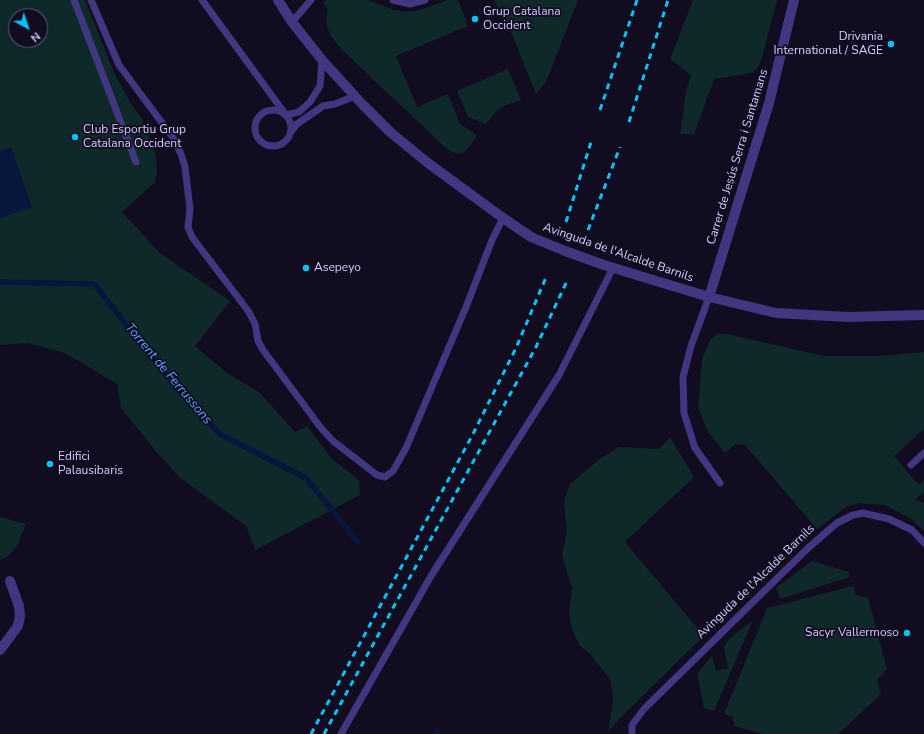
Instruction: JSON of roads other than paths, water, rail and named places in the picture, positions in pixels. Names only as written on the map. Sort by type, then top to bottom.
[{"type":"street","name":"Avinguda de l'Alcalde Barnils","points":[[278,0],[292,22],[322,60],[390,132],[503,218],[531,237],[564,251],[609,266],[709,297],[776,313],[848,317],[924,315]]},
{"type":"street","name":"Carrer de Jesús Serra i Santamans","points":[[709,297],[769,103],[794,0]]},
{"type":"street","points":[[0,650],[18,626],[20,616],[19,606],[10,581]]},
{"type":"lane","points":[[74,0],[136,162]]},
{"type":"lane","points":[[91,0],[119,65],[174,140],[181,154],[185,167],[190,209],[188,227],[192,237],[249,312],[255,324],[258,341],[263,350],[321,428],[333,441],[377,475],[385,477],[393,471],[406,448],[466,307],[492,240],[503,218]]},
{"type":"lane","points":[[202,0],[286,115],[290,121],[291,132]]},
{"type":"lane","points":[[292,22],[311,0]]},
{"type":"lane","points":[[393,0],[410,4],[425,0]]},
{"type":"lane","points":[[322,60],[320,86],[310,102],[298,112],[286,115],[275,110],[269,110],[263,113],[258,118],[256,124],[256,134],[259,140],[263,144],[277,146],[288,138],[297,124],[323,106],[335,104],[355,96]]},
{"type":"lane","points":[[341,734],[432,576],[559,375],[609,266]]},
{"type":"lane","points":[[709,297],[691,346],[684,377],[684,413],[695,448],[720,483]]},
{"type":"lane","points":[[911,465],[924,453]]},
{"type":"lane","name":"Avinguda de l'Alcalde Barnils","points":[[632,734],[632,725],[644,709],[808,548],[837,523],[853,515],[864,513],[889,519],[912,530],[924,544]]},
{"type":"water","points":[[11,147],[32,207],[0,218],[0,151]]},
{"type":"waterway","name":"Torrent de Ferrussons","points":[[0,282],[94,284],[177,388],[220,434],[306,478],[358,542]]},
{"type":"railway","points":[[600,110],[637,0]]},
{"type":"railway","points":[[629,122],[668,0]]},
{"type":"railway","points":[[566,222],[592,139]]},
{"type":"railway","points":[[588,230],[620,147]]},
{"type":"railway","points":[[311,734],[473,434],[516,348],[547,275]]},
{"type":"railway","points":[[324,734],[536,347],[567,281]]},
{"type":"place","name":"Grup Catalana Occident","points":[[475,19]]},
{"type":"place","name":"Drivania International / SAGE","points":[[891,44]]},
{"type":"place","name":"Club Esportiu Grup Catalana Occident","points":[[75,137]]},
{"type":"place","name":"Asepeyo","points":[[306,268]]},
{"type":"place","name":"Edifici Palausibaris","points":[[50,464]]},
{"type":"place","name":"Sacyr Vallermoso","points":[[907,633]]}]
